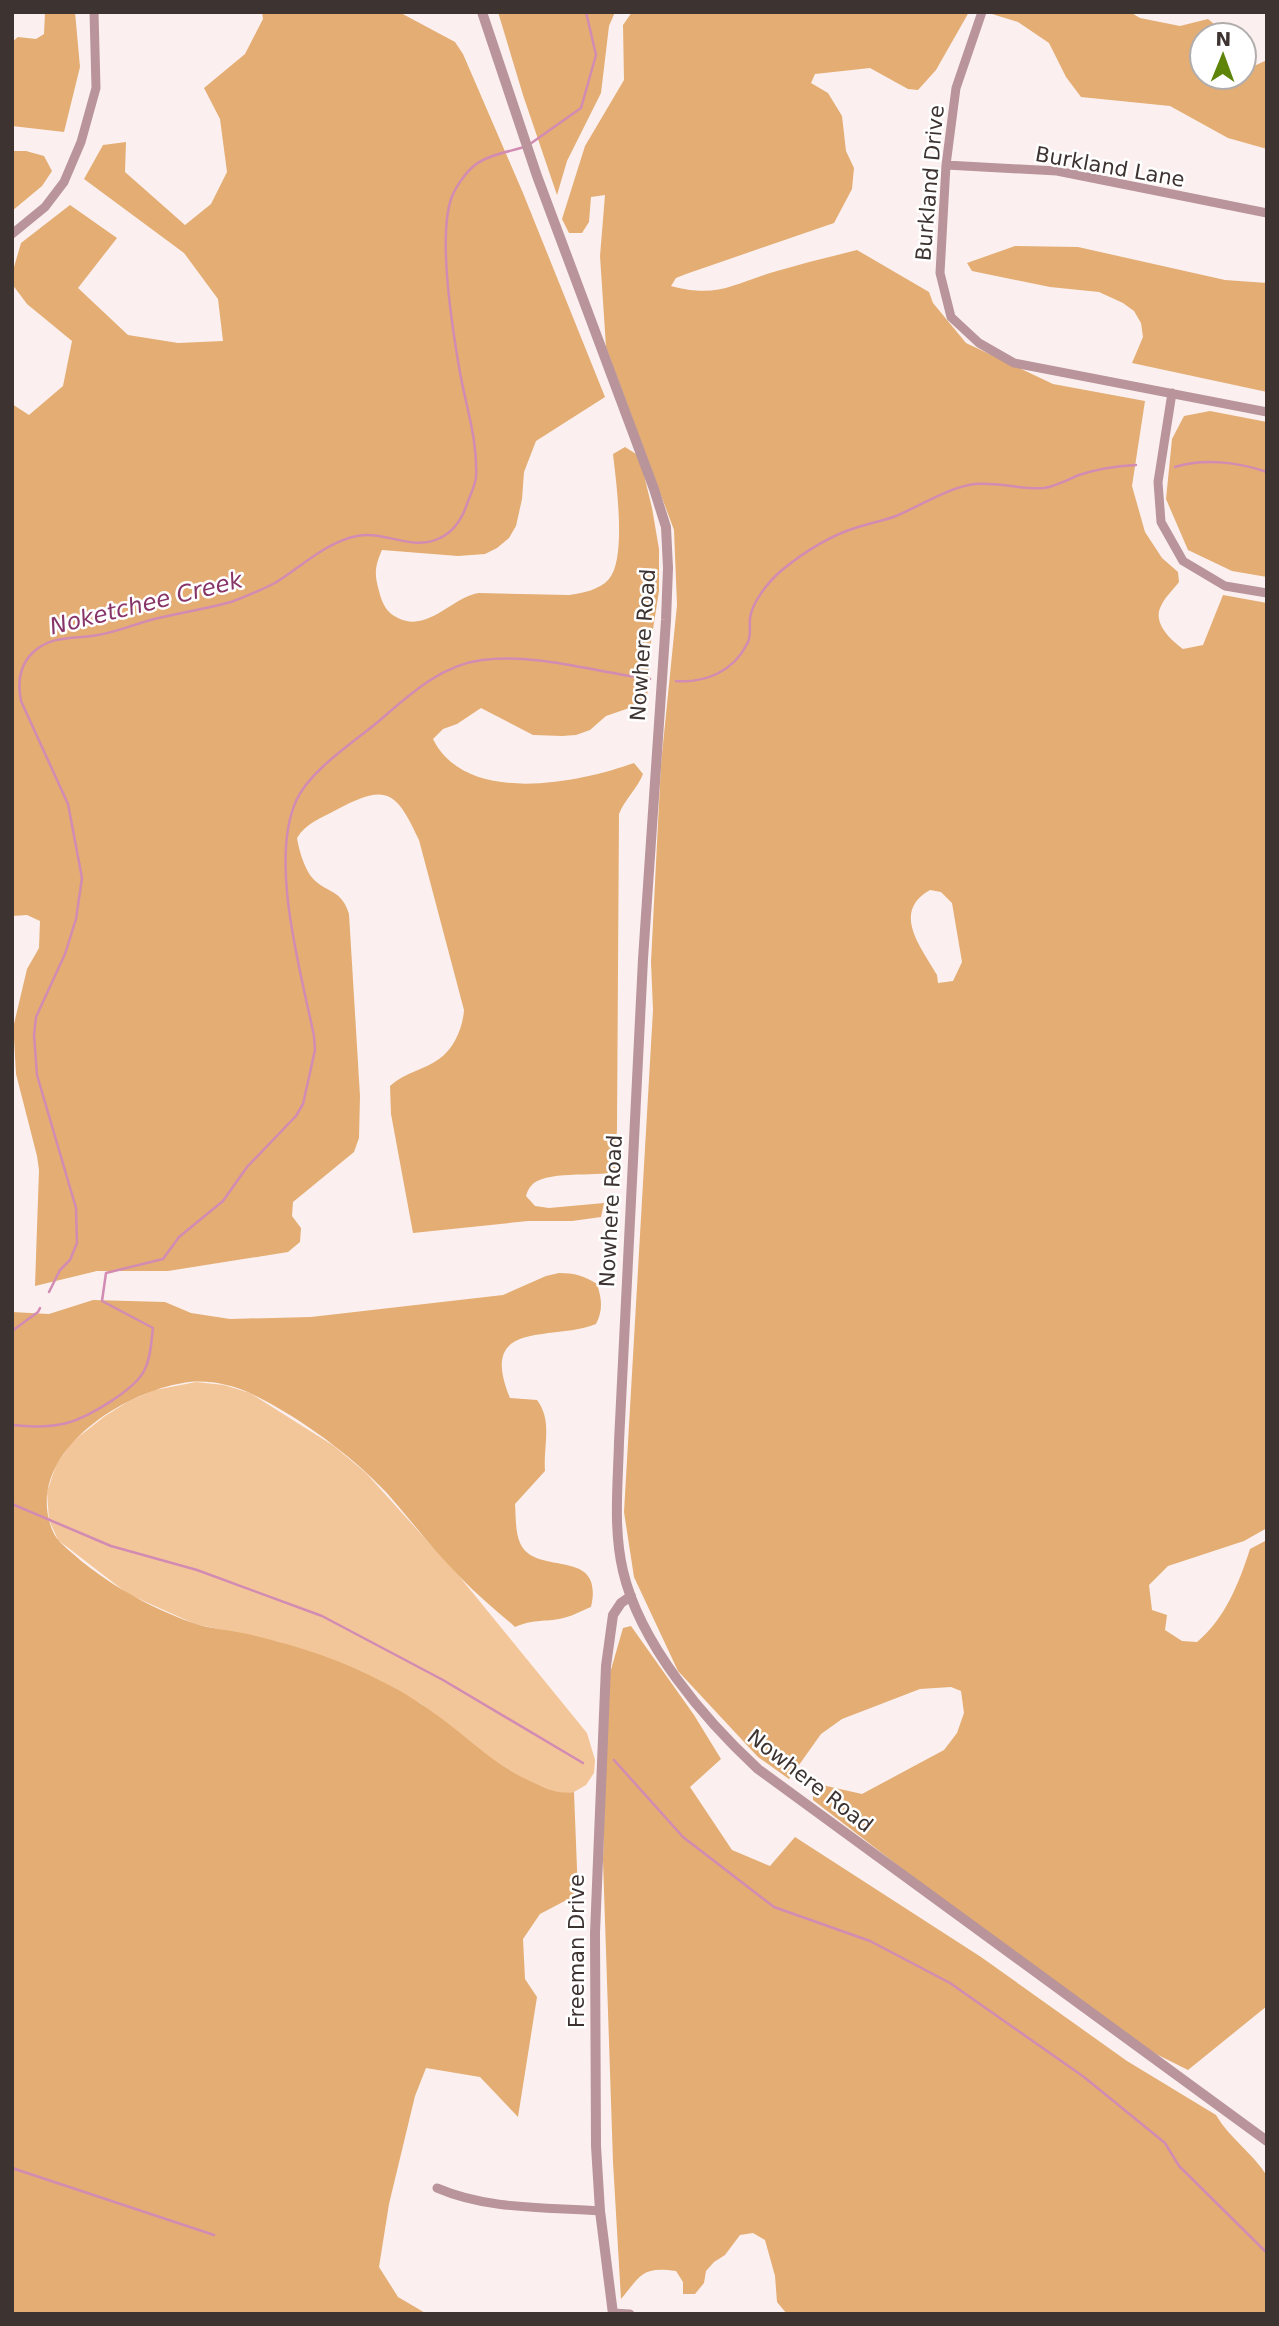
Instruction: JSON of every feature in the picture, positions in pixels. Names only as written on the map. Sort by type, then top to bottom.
[{"type":"street","points":[[12,234],[45,207],[64,182],[82,138],[96,88],[94,12]]},
{"type":"street","name":"Nowhere Road","points":[[482,12],[537,176],[650,476],[666,527],[666,632],[643,946],[619,1442],[618,1529],[623,1571],[631,1596],[658,1648],[693,1700],[735,1748],[758,1769],[1267,2141]]},
{"type":"street","name":"Burkland Drive","points":[[982,12],[956,88],[946,165],[940,273],[951,317],[979,343],[1014,363],[1267,412]]},
{"type":"street","name":"Burkland Lane","points":[[946,165],[1057,171],[1267,213]]},
{"type":"street","points":[[1172,393],[1158,482],[1161,522],[1183,561],[1225,586],[1267,593]]},
{"type":"street","name":"Freeman Drive","points":[[613,2313],[600,2211],[596,2146],[596,1933],[602,1755],[611,1625],[617,1608],[631,1596]]},
{"type":"street","points":[[437,2188],[485,2203],[600,2211]]},
{"type":"street","points":[[613,2313],[630,2314]]},
{"type":"shaded area","points":[[45,12],[75,12],[80,67],[64,132],[12,126],[12,42],[18,37],[36,39],[44,34]]},
{"type":"shaded area","points":[[262,12],[399,12],[455,42],[463,54],[523,193],[605,397],[536,441],[524,472],[516,526],[509,538],[497,548],[485,554],[458,556],[382,550],[377,563],[376,579],[387,610],[398,618],[420,621],[479,593],[569,595],[601,586],[609,579],[618,554],[619,519],[613,454],[625,447],[636,454],[642,467],[659,549],[659,591],[651,642],[647,698],[635,706],[606,716],[590,730],[576,735],[533,735],[481,708],[457,724],[443,729],[433,739],[449,760],[470,774],[496,781],[525,784],[554,782],[634,763],[643,774],[619,814],[615,1172],[546,1178],[531,1186],[526,1196],[535,1206],[549,1208],[604,1203],[601,1217],[572,1221],[528,1221],[413,1233],[391,1114],[390,1086],[402,1077],[433,1063],[449,1050],[457,1037],[464,1010],[419,840],[396,801],[378,794],[367,796],[314,821],[297,838],[310,875],[342,899],[349,914],[360,1096],[359,1138],[354,1152],[293,1202],[292,1216],[301,1228],[300,1242],[288,1252],[168,1271],[97,1271],[35,1286],[39,1170],[16,1074],[14,1038],[14,1024],[27,969],[39,948],[40,921],[27,915],[12,916],[12,404],[29,415],[63,386],[72,341],[27,304],[12,284],[12,274],[21,243],[70,205],[117,238],[78,288],[128,335],[178,343],[223,341],[218,299],[184,253],[84,179],[103,145],[126,142],[125,172],[185,225],[211,204],[227,172],[220,119],[204,88],[245,54],[263,19]]},
{"type":"shaded area","points":[[498,12],[615,12],[609,26],[601,93],[567,161],[557,195],[523,95]]},
{"type":"shaded area","points":[[632,12],[969,12],[936,70],[918,90],[908,89],[870,68],[815,74],[811,83],[828,93],[842,116],[846,151],[854,168],[852,189],[834,223],[686,274],[676,278],[671,286],[702,291],[726,288],[787,268],[857,250],[929,292],[933,303],[966,343],[1053,384],[1145,401],[1132,486],[1145,532],[1162,558],[1178,572],[1179,582],[1159,612],[1164,630],[1183,649],[1203,645],[1223,595],[1267,603],[1267,1528],[1244,1541],[1168,1566],[1149,1585],[1152,1610],[1167,1615],[1165,1630],[1182,1641],[1197,1642],[1216,1623],[1223,1611],[1236,1587],[1250,1549],[1267,1540],[1267,2006],[1188,2070],[1148,2050],[1000,1944],[813,1800],[813,1790],[822,1785],[862,1794],[944,1750],[957,1733],[964,1713],[961,1691],[951,1687],[920,1689],[842,1719],[821,1734],[789,1779],[758,1757],[678,1671],[634,1577],[624,1512],[653,1010],[651,962],[661,764],[677,605],[674,530],[606,347],[600,256],[605,195],[591,197],[589,222],[582,233],[569,233],[562,219],[585,146],[624,80],[623,25]],"holes":[[[930,890],[941,892],[952,903],[962,962],[953,981],[938,983],[937,975],[917,942],[911,919],[912,909],[918,899]]]},
{"type":"shaded area","points":[[1130,12],[1140,18],[1180,26],[1188,24],[1188,91],[1258,91],[1258,64],[1267,60],[1267,149],[1228,138],[1170,106],[1081,97],[1066,77],[1049,43],[1018,22],[992,14]]},
{"type":"shaded area","points":[[12,151],[26,151],[44,156],[52,171],[42,186],[12,211]]},
{"type":"shaded area","points":[[1015,246],[1078,247],[1225,280],[1267,283],[1267,392],[1132,363],[1143,337],[1141,323],[1134,311],[1123,303],[1099,292],[1050,287],[972,271],[967,263]]},
{"type":"shaded area","points":[[1210,411],[1267,422],[1267,577],[1232,571],[1188,550],[1166,499],[1172,439],[1184,416]]},
{"type":"shaded area","points":[[559,1273],[579,1275],[597,1284],[601,1305],[596,1324],[540,1334],[511,1344],[503,1355],[502,1373],[510,1398],[537,1400],[545,1416],[546,1425],[545,1471],[515,1504],[518,1538],[528,1553],[539,1559],[579,1569],[588,1576],[593,1588],[591,1607],[576,1614],[515,1627],[460,1577],[386,1492],[356,1464],[286,1413],[250,1393],[226,1385],[209,1382],[183,1383],[137,1397],[114,1409],[92,1424],[73,1442],[58,1462],[49,1484],[47,1508],[57,1539],[122,1590],[193,1623],[283,1643],[350,1666],[420,1704],[511,1771],[552,1790],[574,1792],[578,1894],[540,1914],[523,1939],[525,1979],[537,1997],[518,2117],[480,2077],[426,2068],[415,2096],[389,2204],[379,2267],[398,2297],[427,2314],[12,2314],[12,1312],[49,1314],[93,1300],[165,1302],[191,1313],[230,1319],[311,1317],[503,1295]]},
{"type":"shaded area","points":[[196,1382],[224,1385],[250,1393],[334,1446],[366,1473],[459,1576],[587,1733],[595,1760],[594,1773],[586,1785],[574,1792],[560,1794],[522,1778],[486,1756],[420,1703],[279,1642],[195,1624],[128,1594],[58,1540],[49,1520],[47,1492],[56,1465],[72,1442],[129,1401],[155,1390]]},
{"type":"shaded area","points":[[631,1626],[694,1715],[721,1759],[690,1787],[732,1850],[770,1866],[795,1837],[981,1957],[1127,2061],[1216,2115],[1267,2176],[1267,2314],[787,2314],[777,2302],[775,2276],[765,2240],[753,2233],[740,2235],[725,2255],[714,2262],[706,2271],[704,2283],[695,2294],[683,2294],[683,2282],[676,2271],[656,2270],[638,2278],[621,2299],[613,2162],[603,1861],[608,1680],[623,1628]]},
{"type":"waterway","name":"Noketchee Creek","points":[[530,144],[581,108],[596,55],[586,12]]},
{"type":"waterway","name":"Noketchee Creek","points":[[49,1292],[60,1270],[70,1260],[77,1243],[76,1208],[37,1075],[34,1035],[36,1017],[65,954],[76,919],[82,878],[68,804],[21,701],[19,686],[23,666],[31,654],[51,641],[105,634],[242,598],[275,583],[324,549],[346,539],[367,535],[409,542],[430,542],[453,529],[462,516],[473,488],[476,463],[450,306],[446,258],[447,216],[455,190],[471,168],[498,154],[524,147]]},
{"type":"waterway","points":[[1175,467],[1221,462],[1267,472]]},
{"type":"waterway","points":[[676,681],[708,678],[734,662],[749,641],[751,612],[767,586],[799,557],[836,536],[896,516],[965,486],[984,484],[1044,488],[1093,471],[1136,465]]},
{"type":"waterway","points":[[12,1425],[47,1426],[76,1420],[110,1402],[139,1378],[148,1361],[153,1328],[102,1301],[106,1273],[163,1259],[179,1237],[223,1201],[247,1167],[296,1116],[303,1104],[315,1050],[290,917],[286,854],[288,826],[296,801],[311,779],[426,683],[467,663],[524,659],[650,679]]},
{"type":"waterway","name":"Noketchee Creek","points":[[12,1331],[40,1308]]},
{"type":"waterway","points":[[12,1504],[111,1546],[197,1570],[322,1616],[443,1680],[583,1763]]},
{"type":"waterway","points":[[614,1760],[683,1837],[774,1907],[870,1941],[950,1983],[1084,2077],[1165,2143],[1179,2166],[1267,2253]]},
{"type":"waterway","points":[[12,2168],[214,2235]]}]
